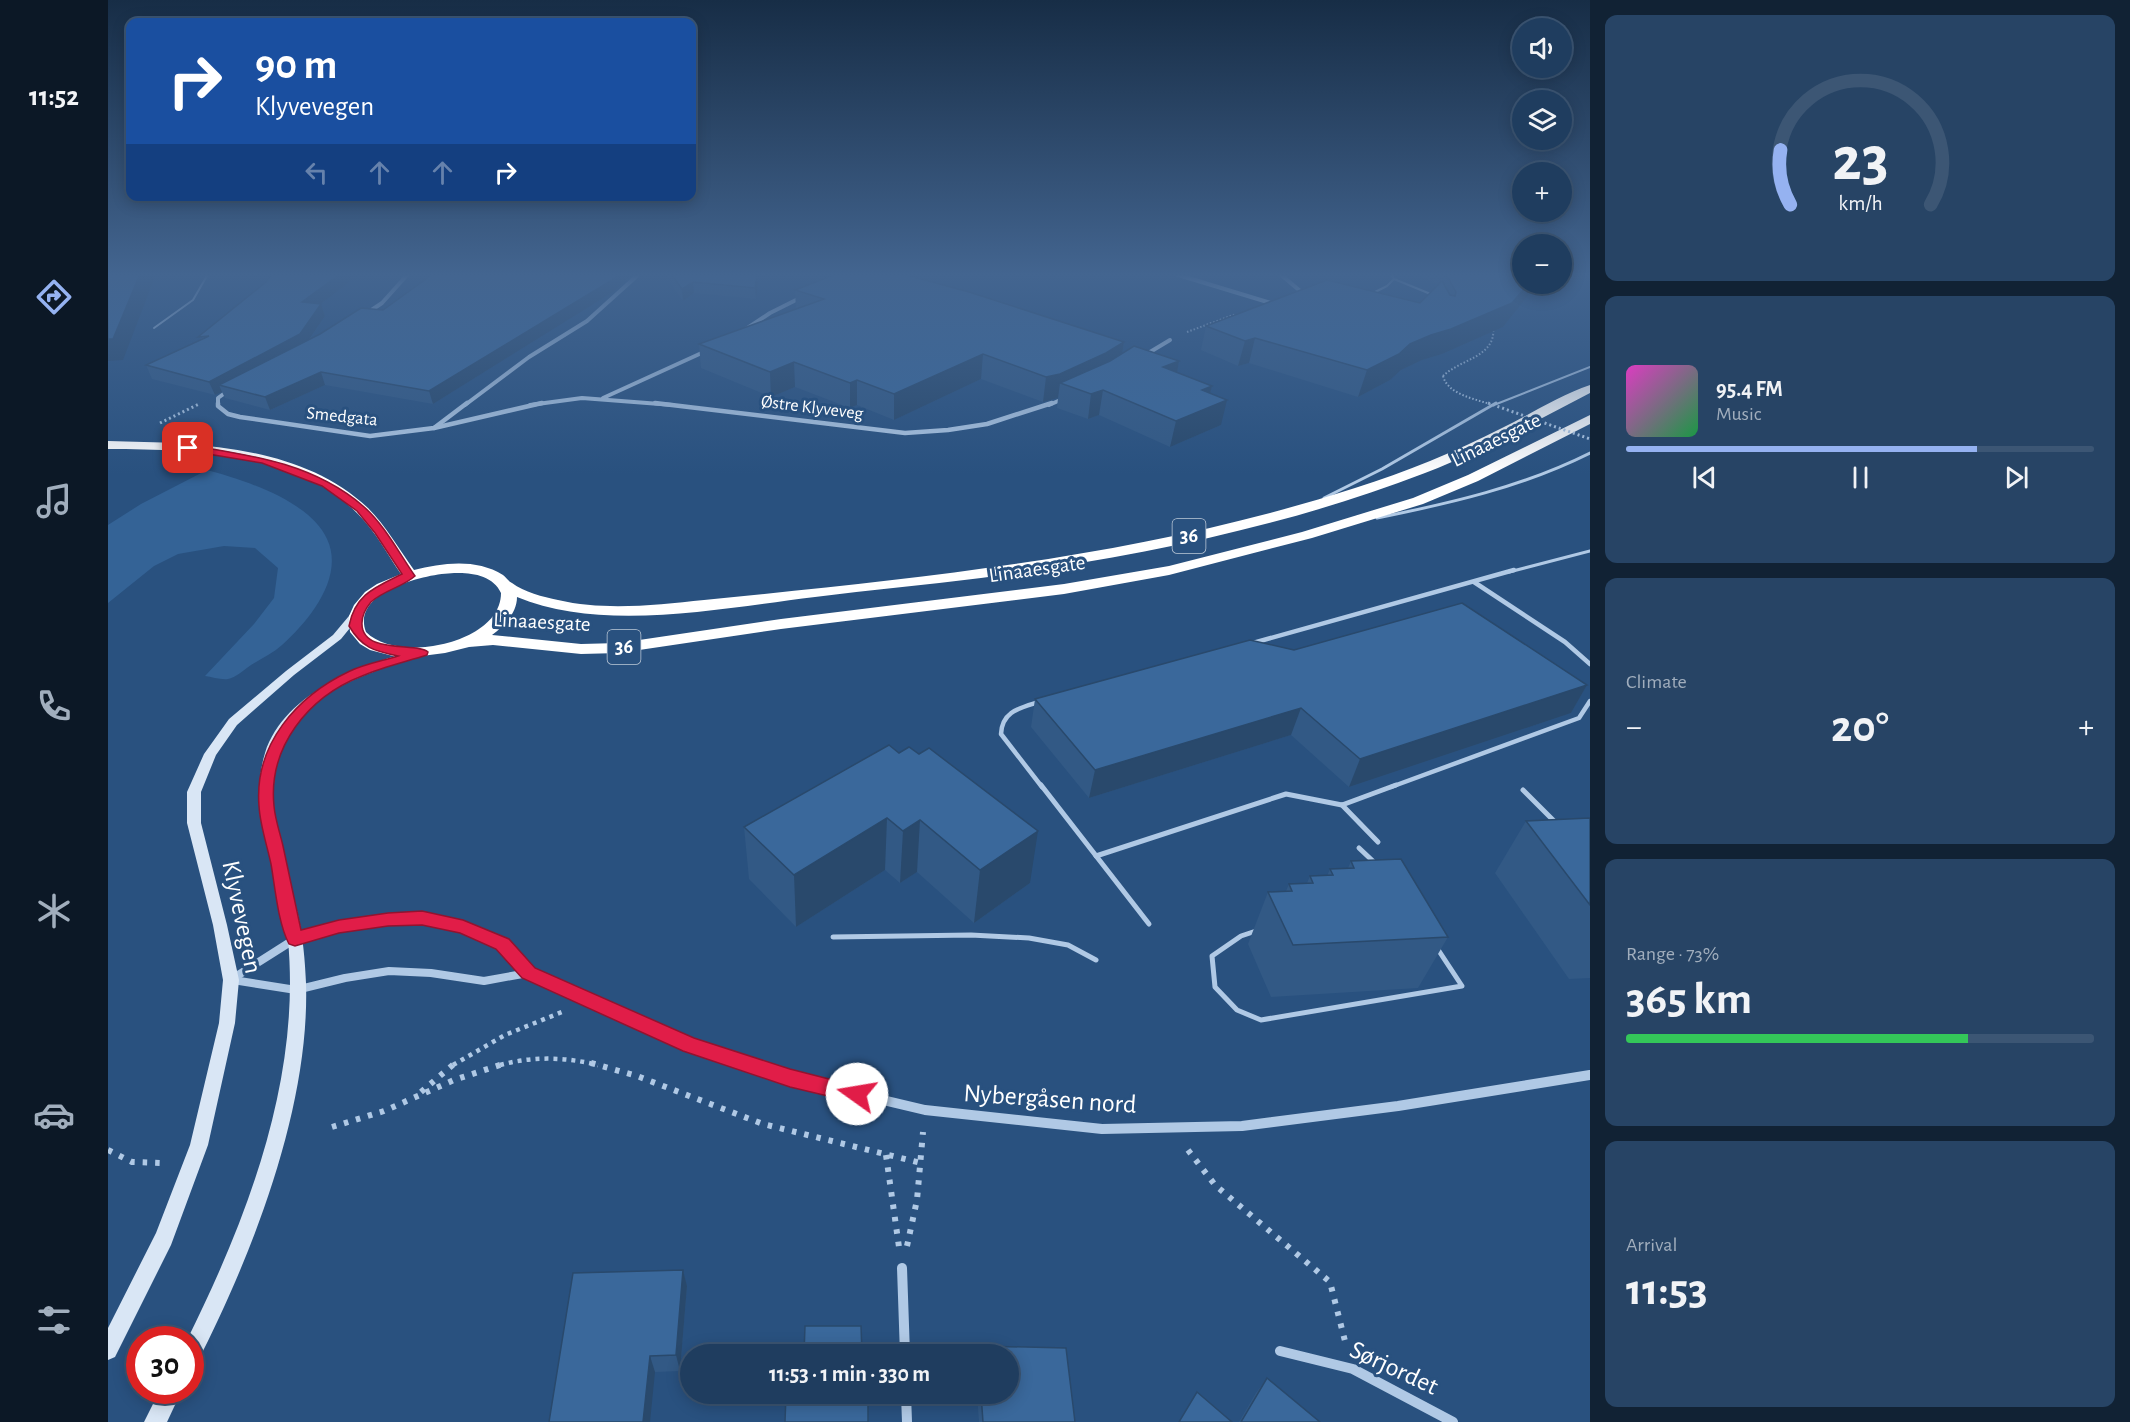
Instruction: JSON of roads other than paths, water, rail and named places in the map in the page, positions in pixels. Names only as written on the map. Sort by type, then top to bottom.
[{"type":"highway","name":"Linaaesgate","points":[[1590,388],[1427,468],[1309,506],[1146,546],[1071,560],[630,612],[583,611],[544,603],[507,587],[499,579],[486,572],[469,569],[429,570],[409,576],[377,591],[365,601],[358,612],[355,626],[362,638],[376,647],[397,652],[422,652],[465,642],[493,640],[581,649],[619,648],[790,623],[1054,590],[1213,560],[1348,524],[1418,501],[1473,478],[1590,419]]},
{"type":"highway","points":[[108,445],[223,452],[264,460],[297,471],[326,484],[360,509],[379,531],[409,576]]},
{"type":"highway","name":"Linaaesgate","points":[[465,642],[484,633],[499,621],[509,604],[507,587]]},
{"type":"main road","name":"Klyvevegen","points":[[108,1350],[164,1238],[199,1145],[227,1023],[231,980],[220,925],[194,823],[194,792],[210,754],[233,722],[328,644],[358,612]]},
{"type":"main road","name":"Klyvevegen","points":[[204,1326],[245,1234],[277,1136],[290,1079],[297,1018],[295,939],[266,806],[266,776],[273,751],[284,730],[305,708],[330,688],[356,674],[422,652]]},
{"type":"main road","points":[[155,1422],[165,1404]]},
{"type":"street","name":"Smedgata","points":[[233,388],[218,398],[217,403],[221,410],[240,417],[351,435],[389,435],[434,428],[554,340]]},
{"type":"street","points":[[1140,358],[1169,340]]},
{"type":"street","points":[[603,399],[715,347]]},
{"type":"street","name":"Østre Klyveveg","points":[[434,428],[527,405],[582,398],[668,404],[905,433],[975,428],[1033,412],[1072,395]]},
{"type":"street","name":"Nybergåsen nord","points":[[231,980],[295,939],[339,927],[388,919],[422,918],[463,927],[502,944],[528,973],[690,1045],[790,1078],[925,1110],[1102,1129],[1264,1123],[1398,1106],[1590,1076]]},
{"type":"street","points":[[231,980],[296,990],[345,978],[388,971],[431,973],[484,981],[528,973]]},
{"type":"street","points":[[902,1268],[905,1344]]},
{"type":"street","name":"Sørjordet","points":[[1280,1351],[1353,1369],[1453,1422]]},
{"type":"street","points":[[906,1404],[907,1422]]},
{"type":"lane","points":[[1309,506],[1382,469],[1500,401],[1590,367]]},
{"type":"lane","points":[[1348,524],[1476,497],[1546,474],[1590,453]]},
{"type":"lane","points":[[1243,646],[1561,557],[1590,551]]},
{"type":"lane","points":[[1474,582],[1565,642],[1590,664]]},
{"type":"lane","points":[[1050,699],[1016,709],[1005,716],[1000,724],[1001,734],[1149,924]]},
{"type":"lane","points":[[1096,856],[1286,794],[1342,805],[1579,718],[1590,701]]},
{"type":"lane","points":[[1523,790],[1563,831]]},
{"type":"lane","points":[[1342,805],[1378,842]]},
{"type":"lane","points":[[1359,848],[1381,869]]},
{"type":"lane","points":[[1263,928],[1241,936],[1212,956],[1215,987],[1238,1010],[1261,1020],[1462,986],[1432,939]]},
{"type":"lane","points":[[833,938],[970,935],[1029,938],[1068,945],[1096,960]]}]
